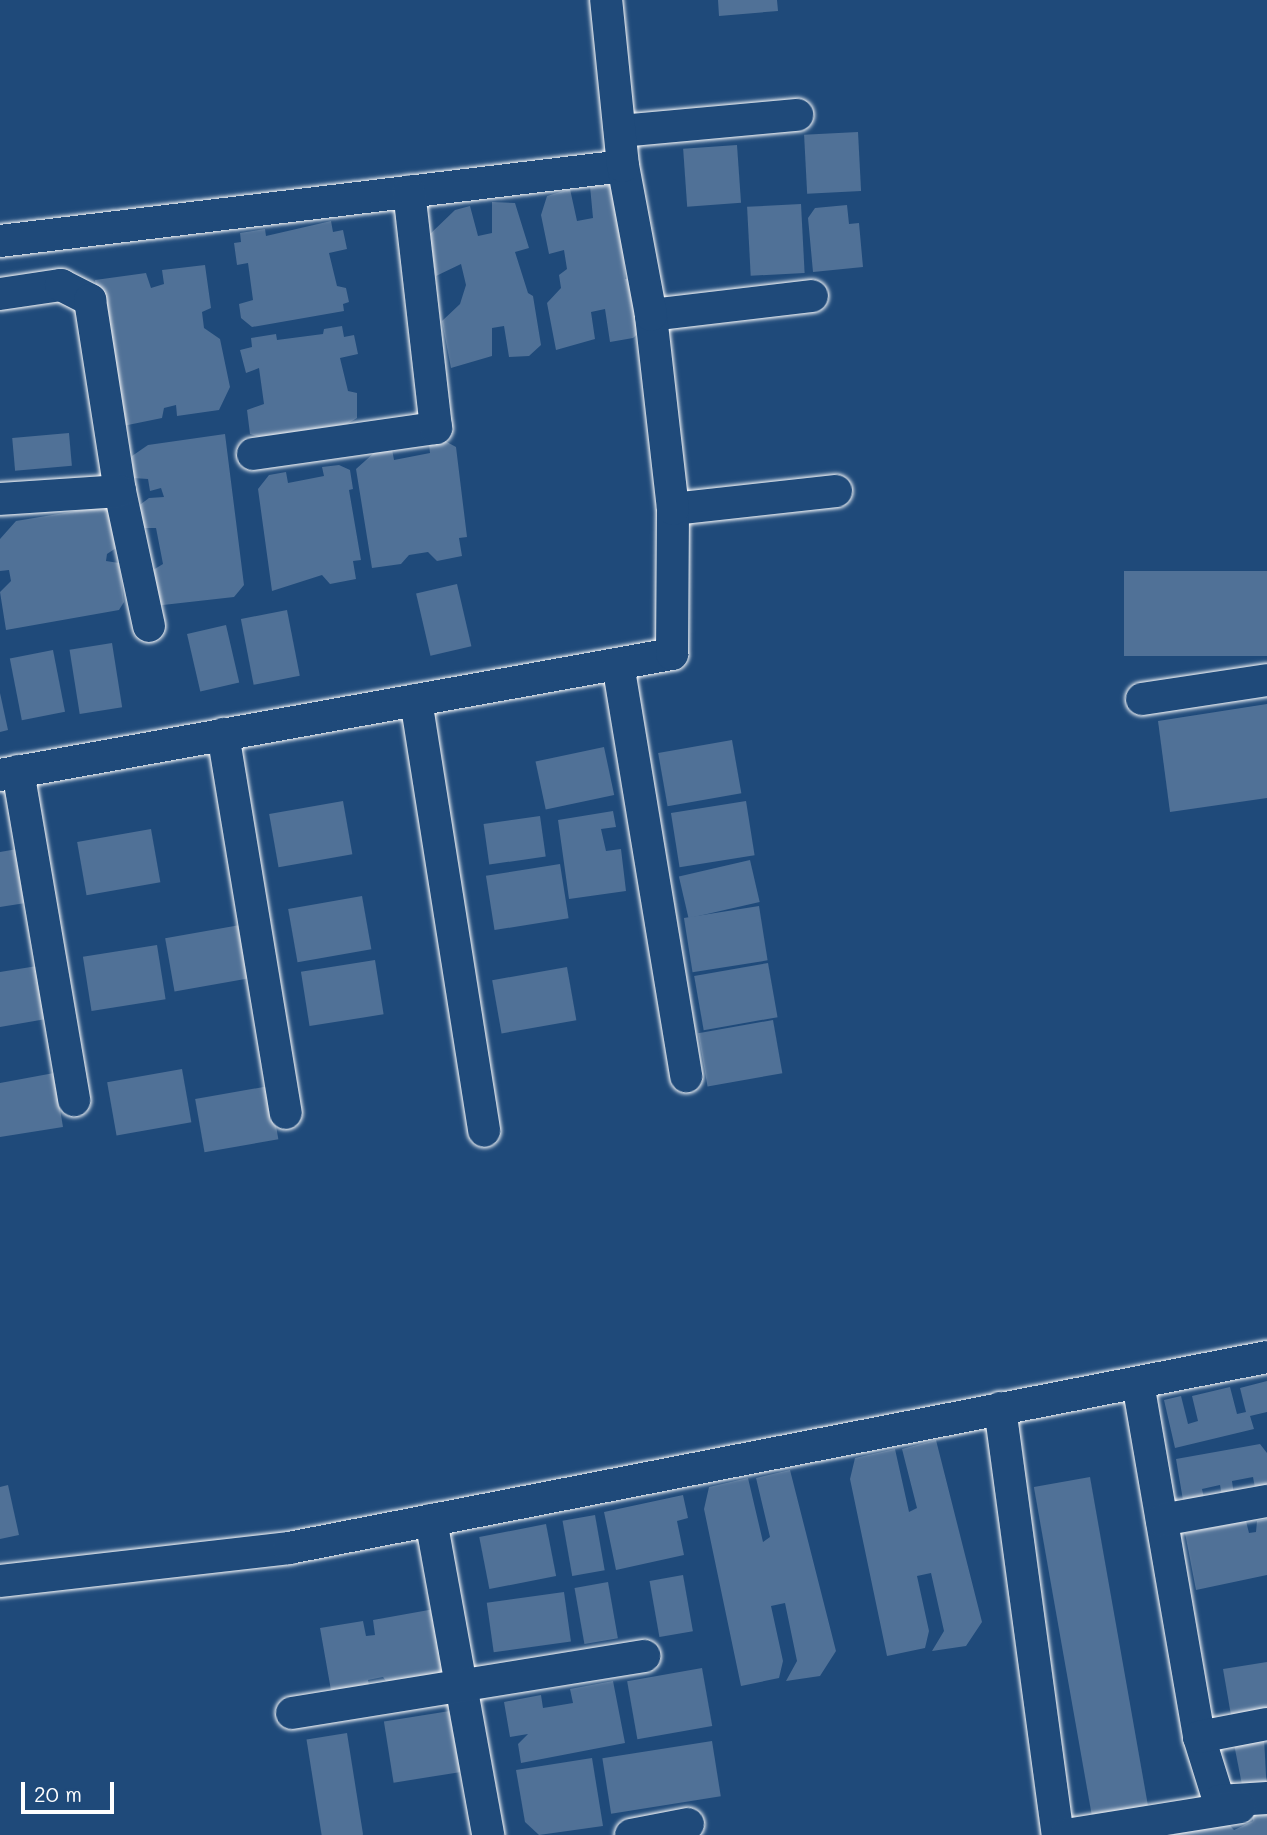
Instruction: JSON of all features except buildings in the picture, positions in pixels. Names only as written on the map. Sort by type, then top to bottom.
[{"type":"street","points":[[74,1100],[9,773],[672,654],[673,509],[651,315],[623,166],[606,0]]},
{"type":"street","points":[[620,131],[797,115]]},
{"type":"street","points":[[0,241],[623,166]]},
{"type":"street","points":[[253,454],[436,428],[409,192]]},
{"type":"street","points":[[0,294],[61,285],[90,300],[120,491],[149,626]]},
{"type":"street","points":[[651,315],[812,296]]},
{"type":"street","points":[[0,499],[120,491]]},
{"type":"street","points":[[673,509],[836,491]]},
{"type":"street","points":[[618,664],[686,1076]]},
{"type":"street","points":[[1142,699],[1267,680]]},
{"type":"street","points":[[416,700],[484,1131]]},
{"type":"street","points":[[223,734],[286,1112]]},
{"type":"street","points":[[0,1581],[289,1548],[1267,1357]]},
{"type":"street","points":[[1138,1382],[1199,1737],[1219,1801],[1267,1800]]},
{"type":"street","points":[[1000,1408],[1058,1835]]},
{"type":"street","points":[[1162,1520],[1267,1501]]},
{"type":"street","points":[[431,1520],[487,1835]]},
{"type":"street","points":[[292,1713],[644,1657]]},
{"type":"street","points":[[1199,1737],[1267,1724]]},
{"type":"street","points":[[1066,1835],[1267,1800]]},
{"type":"street","points":[[631,1835],[688,1824]]}]
